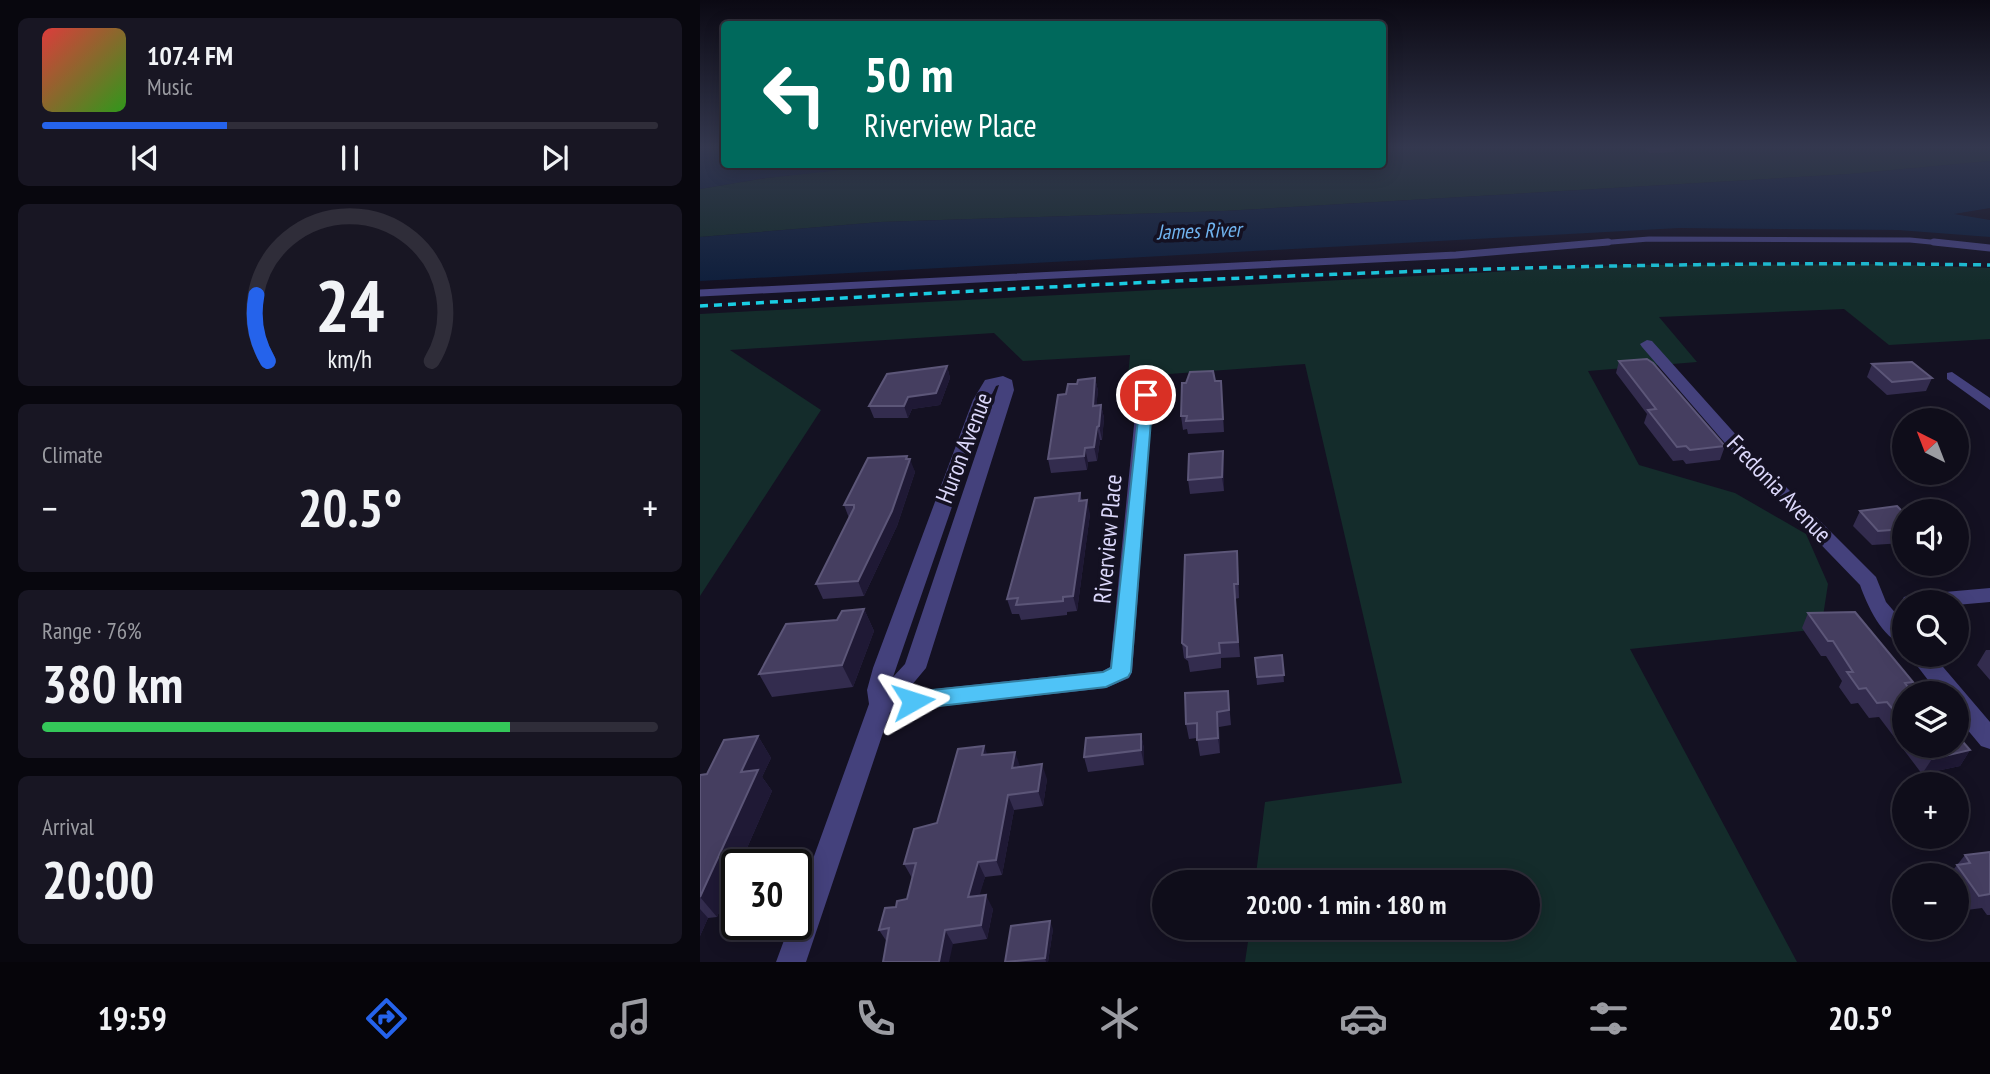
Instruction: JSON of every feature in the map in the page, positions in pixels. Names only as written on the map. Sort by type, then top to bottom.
[{"type":"street","name":"Fredonia Avenue","points":[[1647,344],[1749,460],[1869,582],[1877,605],[1892,623]]},
{"type":"street","points":[[1952,376],[1990,405]]},
{"type":"street","name":"Huron Avenue","points":[[791,962],[881,704],[915,668],[1006,390],[1007,383],[1003,380],[990,383],[981,400],[884,668],[878,690],[881,704]]},
{"type":"street","name":"Riverview Place","points":[[881,704],[1106,679],[1121,672],[1146,395]]},
{"type":"street","points":[[1969,597],[1990,595]]},
{"type":"street","points":[[1877,605],[1892,604]]},
{"type":"street","points":[[1930,667],[1941,681]]},
{"type":"street","points":[[1969,714],[1990,739]]},
{"type":"lane","points":[[700,293],[1456,255],[1649,239],[1910,240],[1990,248]]},
{"type":"green space","points":[[700,193],[1530,193],[1224,211],[881,222],[700,237]]},
{"type":"green space","points":[[1881,264],[1990,268],[1990,339],[1889,345],[1844,309],[1659,317],[1697,362],[1588,371],[1639,465],[1735,493],[1806,534],[1828,584],[1821,629],[1630,649],[1797,962],[1245,962],[1248,940],[1540,940],[1540,870],[1256,870],[1265,802],[1402,783],[1305,364],[1128,377],[1130,355],[1023,361],[994,333],[730,350],[821,410],[700,596],[700,314],[1624,265]]},
{"type":"water","name":"James River","points":[[1530,193],[1990,193],[1990,208],[1954,214],[1990,220],[1990,237],[1898,230],[1679,228],[700,281],[700,237],[881,222],[1224,211]]},
{"type":"building","points":[[1647,359],[1725,446],[1690,450],[1686,446],[1677,447],[1648,410],[1656,409],[1619,361]]},
{"type":"building","points":[[1912,362],[1932,378],[1892,382],[1872,364]]},
{"type":"building","points":[[947,366],[936,393],[908,397],[904,406],[869,406],[887,374]]},
{"type":"building","points":[[1213,371],[1215,381],[1221,381],[1223,419],[1186,421],[1187,416],[1181,416],[1182,383],[1186,383],[1190,372]]},
{"type":"building","points":[[1095,378],[1093,406],[1101,405],[1094,447],[1085,448],[1084,456],[1048,459],[1058,395],[1066,394],[1068,384]]},
{"type":"building","points":[[1223,451],[1222,477],[1188,480],[1189,454]]},
{"type":"building","points":[[907,456],[906,459],[910,459],[892,511],[858,581],[816,584],[854,508],[854,505],[844,505],[868,458]]},
{"type":"building","points":[[1080,493],[1079,501],[1087,500],[1073,596],[1063,597],[1063,601],[1016,605],[1018,598],[1007,599],[1035,498]]},
{"type":"building","points":[[1892,507],[1892,530],[1878,531],[1860,511]]},
{"type":"building","points":[[1237,551],[1238,584],[1234,584],[1238,642],[1219,643],[1220,653],[1187,657],[1187,647],[1182,643],[1185,555]]},
{"type":"building","points":[[864,609],[842,665],[759,674],[786,624],[837,620],[842,611]]},
{"type":"building","points":[[1855,612],[1892,657],[1892,667],[1901,667],[1912,681],[1892,681],[1892,708],[1887,702],[1877,703],[1866,688],[1859,689],[1847,672],[1853,672],[1833,641],[1828,641],[1808,613]]},
{"type":"building","points":[[1282,655],[1284,675],[1257,677],[1255,658]]},
{"type":"building","points":[[1228,691],[1229,710],[1217,712],[1218,738],[1197,740],[1197,723],[1186,724],[1185,693]]},
{"type":"building","points":[[1141,734],[1141,750],[1084,757],[1086,738]]},
{"type":"building","points":[[758,736],[741,772],[758,770],[700,897],[700,775],[707,774],[724,740]]},
{"type":"building","points":[[984,746],[982,755],[1015,752],[1012,768],[1042,764],[1038,791],[1008,795],[996,860],[978,862],[968,897],[986,895],[981,925],[945,930],[939,962],[883,962],[889,928],[879,930],[885,908],[896,907],[897,901],[907,899],[916,863],[904,864],[914,829],[937,823],[958,749]]},
{"type":"building","points":[[1990,852],[1990,894],[1979,896],[1969,882],[1970,863],[1965,855]]},
{"type":"building","points":[[1050,921],[1045,958],[1005,962],[1011,926]]},
{"type":"railway","points":[[700,306],[1345,274],[1667,265],[1990,265]]},
{"type":"route","points":[[913,701],[1106,679],[1121,672],[1146,395]]}]
